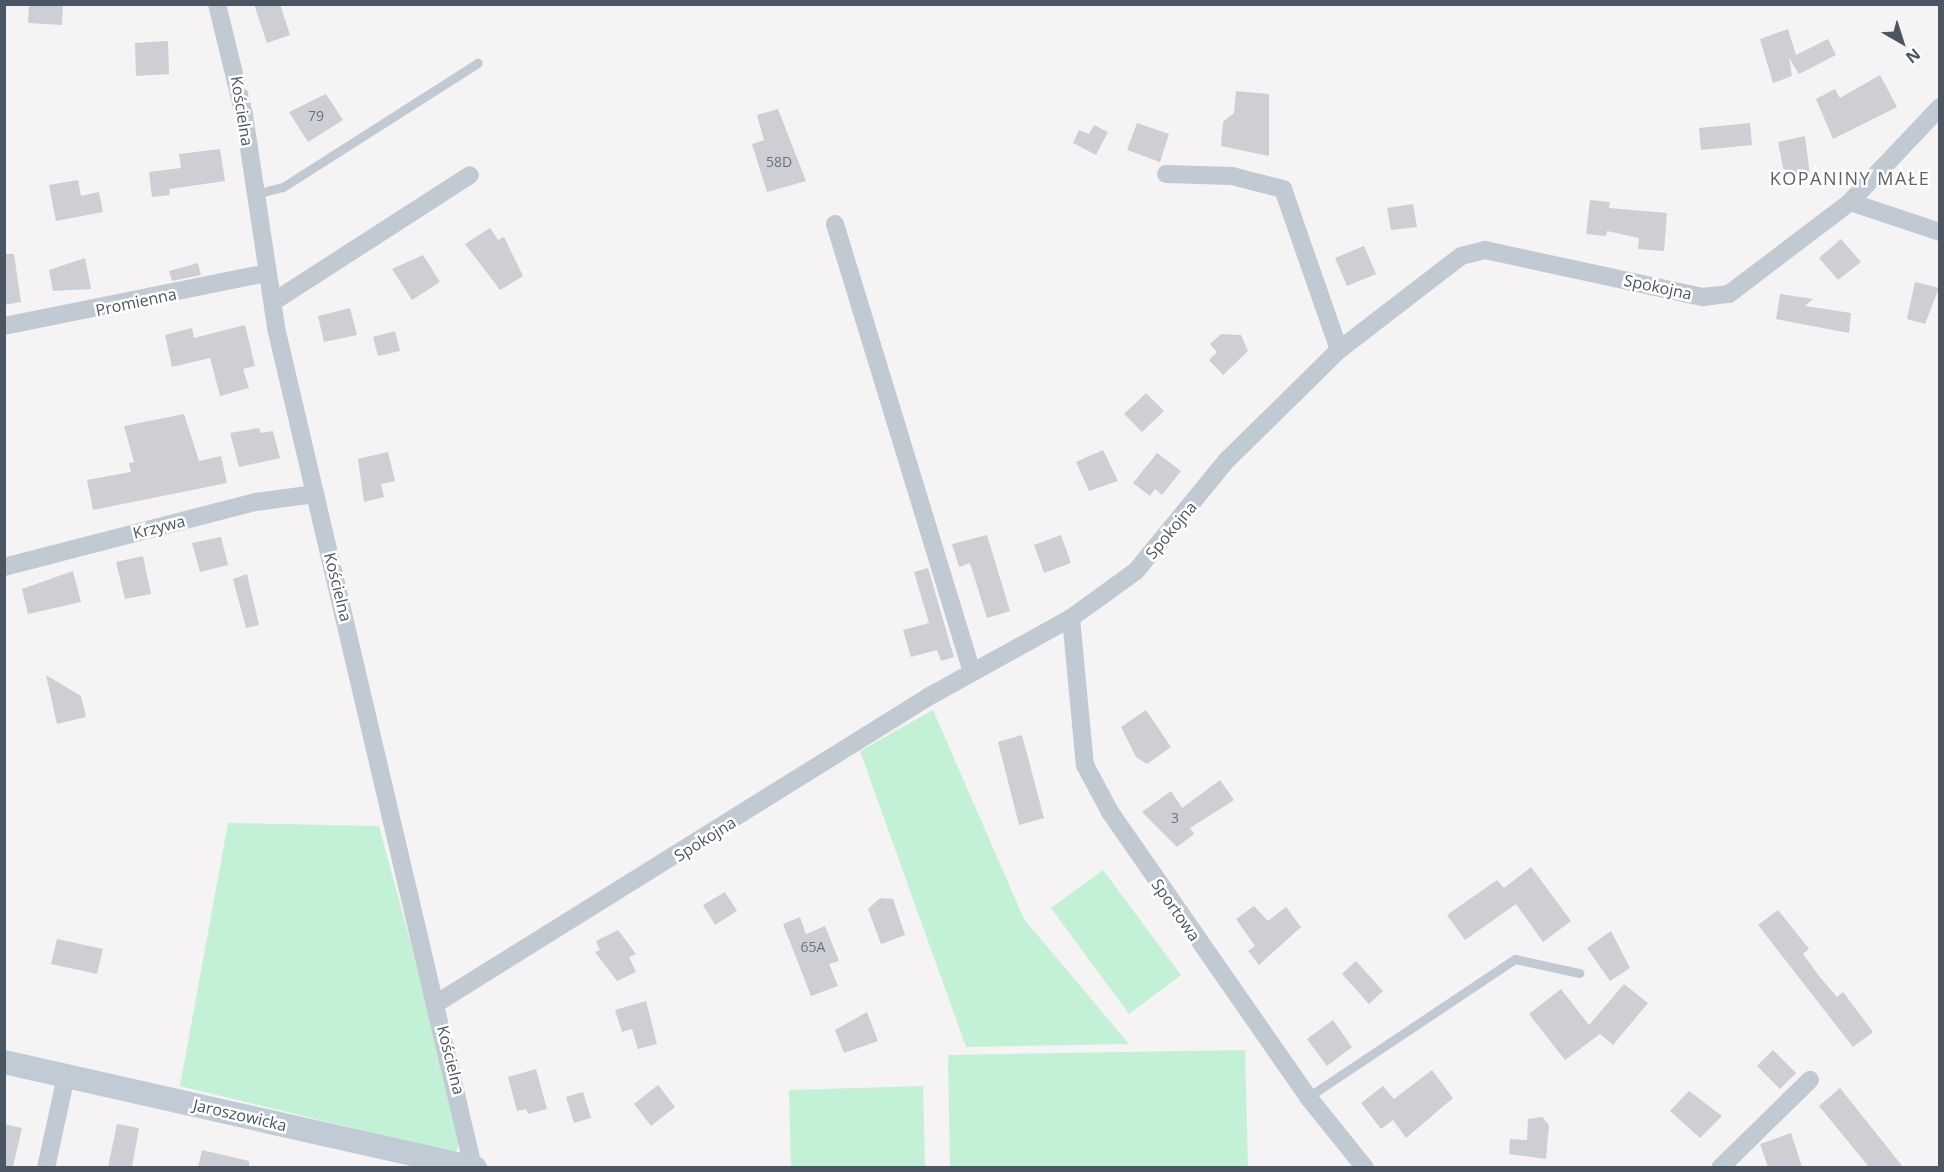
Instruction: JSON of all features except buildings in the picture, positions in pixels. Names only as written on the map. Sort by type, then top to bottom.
[{"type":"street","name":"Kościelna","points":[[217,4],[230,44],[267,273],[315,494],[474,1167]]},
{"type":"street","name":"Spokojna","points":[[437,1003],[972,673],[1071,618],[1136,571],[1226,461],[1339,350],[1461,256],[1485,250],[1703,297],[1729,294],[1850,202],[1940,107]]},
{"type":"street","points":[[1166,174],[1232,176],[1283,189],[1339,350]]},
{"type":"street","points":[[273,302],[470,175]]},
{"type":"street","points":[[1850,202],[1940,232]]},
{"type":"street","points":[[835,224],[972,673]]},
{"type":"street","name":"Promienna","points":[[4,326],[267,273]]},
{"type":"street","name":"Krzywa","points":[[4,567],[256,502],[315,494]]},
{"type":"street","name":"Sportowa","points":[[1071,618],[1085,765],[1153,877],[1308,1097],[1365,1167]]},
{"type":"street","name":"Jaroszowicka","points":[[4,1062],[474,1167]]},
{"type":"street","points":[[46,1167],[66,1076]]},
{"type":"street","points":[[1720,1167],[1810,1080]]},
{"type":"lane","points":[[255,194],[283,187],[478,63]]},
{"type":"lane","points":[[1308,1097],[1515,959],[1579,973]]},
{"type":"green space","points":[[933,710],[1024,919],[1129,1044],[966,1047],[860,751]]},
{"type":"green space","points":[[228,823],[379,826],[463,1136],[455,1153],[180,1086]]},
{"type":"green space","points":[[1103,870],[1181,975],[1129,1014],[1051,908]]},
{"type":"green space","points":[[1245,1050],[1248,1167],[950,1167],[948,1055]]},
{"type":"green space","points":[[923,1086],[925,1167],[791,1167],[789,1090]]},
{"type":"district","name":"KOPANINY MAŁE","points":[[1850,178]]}]
